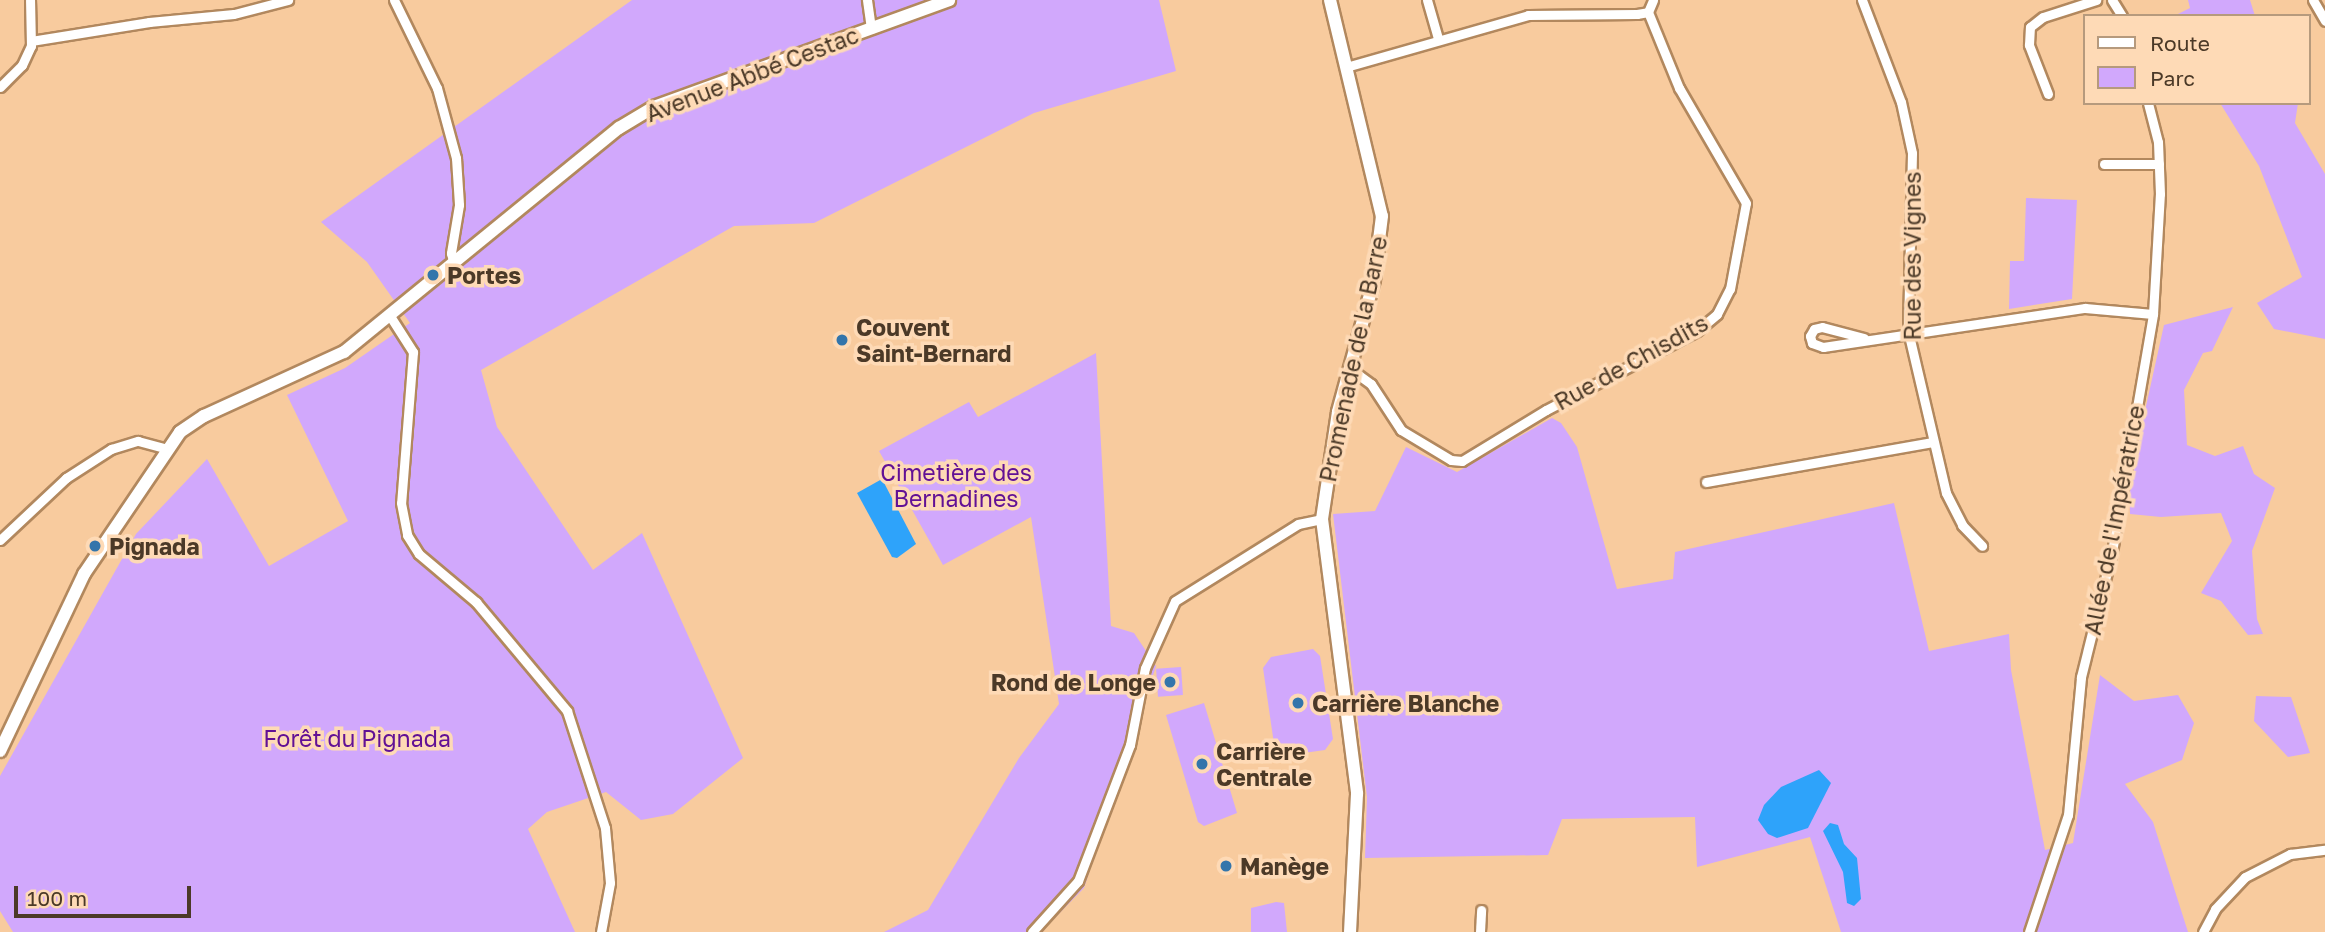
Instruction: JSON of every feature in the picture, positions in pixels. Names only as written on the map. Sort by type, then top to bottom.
[{"type":"street","points":[[0,86],[22,65],[31,41],[30,0]]},
{"type":"street","points":[[31,41],[149,22],[234,14],[288,0]]},
{"type":"street","points":[[394,0],[437,88],[456,158],[459,205],[451,253],[454,265]]},
{"type":"street","points":[[867,0],[871,29]]},
{"type":"street","name":"Avenue Abbé Cestac","points":[[0,751],[84,574],[165,448],[204,416],[326,362],[439,277],[619,128],[654,107],[949,0]]},
{"type":"street","name":"Promenade de la Barre","points":[[1330,0],[1382,216],[1374,280],[1349,368],[1322,519],[1357,794],[1350,932]]},
{"type":"street","points":[[1427,0],[1438,38]]},
{"type":"street","points":[[1572,0],[1573,12]]},
{"type":"street","points":[[1346,67],[1438,38],[1528,15],[1648,12],[1653,0]]},
{"type":"street","name":"Rue des Vignes","points":[[1862,0],[1901,102],[1912,153],[1908,331],[1932,442],[1946,493],[1962,525],[1982,546]]},
{"type":"street","points":[[2048,94],[2028,32],[2043,17],[2096,0]]},
{"type":"street","points":[[2313,0],[2325,21]]},
{"type":"street","name":"Rue de Chisdits","points":[[1349,368],[1371,384],[1401,430],[1451,460],[1462,461],[1546,410],[1697,331],[1717,314],[1730,289],[1746,203],[1679,88],[1648,12]]},
{"type":"street","name":"Allée de l'Impératrice","points":[[2029,932],[2068,815],[2081,677],[2112,552],[2153,314],[2159,163],[2148,105]]},
{"type":"street","points":[[2104,164],[2159,163]]},
{"type":"street","points":[[1864,338],[1822,327],[1814,328],[1810,336],[1812,343],[1823,346],[1908,331],[2085,307],[2153,314]]},
{"type":"street","points":[[390,316],[413,352],[401,503],[407,535],[419,554],[477,602],[567,711],[605,828],[610,883],[601,932]]},
{"type":"street","points":[[0,540],[66,478],[111,449],[138,442],[165,448]]},
{"type":"street","points":[[1706,482],[1932,442]]},
{"type":"street","points":[[1032,932],[1078,881],[1130,745],[1145,668],[1175,601],[1298,524],[1322,519]]},
{"type":"street","points":[[2203,932],[2215,909],[2245,877],[2290,854],[2325,850]]},
{"type":"street","points":[[1480,932],[1481,910]]},
{"type":"green space","name":"Forêt du Pignada","points":[[632,0],[1159,0],[1176,71],[1034,113],[814,223],[734,226],[481,370],[497,427],[593,570],[642,533],[743,758],[673,814],[641,820],[606,792],[547,812],[528,829],[575,932],[13,932],[0,911],[0,776],[136,534],[207,459],[269,566],[348,521],[287,395],[345,368],[410,323],[367,262],[321,222]]},
{"type":"green space","points":[[2188,0],[2250,0],[2254,14],[2178,14],[2190,8]]},
{"type":"green space","points":[[2221,105],[2298,105],[2295,123],[2325,174],[2325,339],[2274,329],[2257,303],[2302,277],[2259,166]]},
{"type":"green space","points":[[2026,198],[2077,200],[2072,299],[2009,309],[2010,261],[2024,261]]},
{"type":"green space","points":[[2233,307],[2212,351],[2203,353],[2184,390],[2187,445],[2215,456],[2243,446],[2254,474],[2275,488],[2252,551],[2257,619],[2263,634],[2248,635],[2221,601],[2201,593],[2232,541],[2221,513],[2161,517],[2130,514],[2129,483],[2164,325]]},
{"type":"green space","name":"Cimetière des Bernadines","points":[[1096,353],[1111,626],[1134,633],[1156,666],[1084,888],[1041,932],[884,932],[928,910],[1019,758],[1059,704],[1031,517],[943,565],[879,451],[969,402],[978,417]]},
{"type":"green space","points":[[1552,418],[1561,423],[1577,447],[1617,589],[1673,579],[1675,552],[1894,503],[1929,651],[2009,634],[2011,670],[2045,850],[2073,843],[2100,675],[2134,701],[2178,695],[2194,723],[2182,760],[2125,784],[2153,822],[2188,932],[1841,932],[1810,837],[1697,867],[1695,817],[1562,819],[1548,855],[1365,858],[1367,797],[1333,514],[1375,511],[1406,447],[1457,472]]},
{"type":"green space","name":"Carrière Blanche","points":[[1313,649],[1320,656],[1333,739],[1325,750],[1282,756],[1275,751],[1263,668],[1271,657]]},
{"type":"green space","name":"Rond de Longe","points":[[1181,667],[1183,695],[1158,697],[1156,669]]},
{"type":"green space","points":[[2256,696],[2291,697],[2310,753],[2288,757],[2254,721]]},
{"type":"green space","name":"Carrière Centrale","points":[[1204,703],[1237,813],[1204,826],[1198,822],[1166,715]]},
{"type":"green space","points":[[1276,902],[1284,903],[1287,932],[1251,932],[1251,908]]},
{"type":"water","points":[[882,479],[916,544],[897,558],[892,557],[857,493]]},
{"type":"water","points":[[1819,770],[1831,783],[1808,828],[1777,838],[1768,834],[1758,820],[1764,805],[1781,787]]},
{"type":"water","points":[[1830,823],[1838,825],[1844,844],[1857,858],[1861,899],[1854,906],[1847,903],[1843,872],[1823,831]]},
{"type":"place","name":"Portes","points":[[433,275]]},
{"type":"place","name":"Couvent Saint-Bernard","points":[[842,340]]},
{"type":"place","name":"Pignada","points":[[95,546]]},
{"type":"place","name":"Rond de Longe","points":[[1170,682]]},
{"type":"place","name":"Carrière Blanche","points":[[1298,703]]},
{"type":"place","name":"Carrière Centrale","points":[[1202,764]]},
{"type":"place","name":"Manège","points":[[1226,866]]}]
